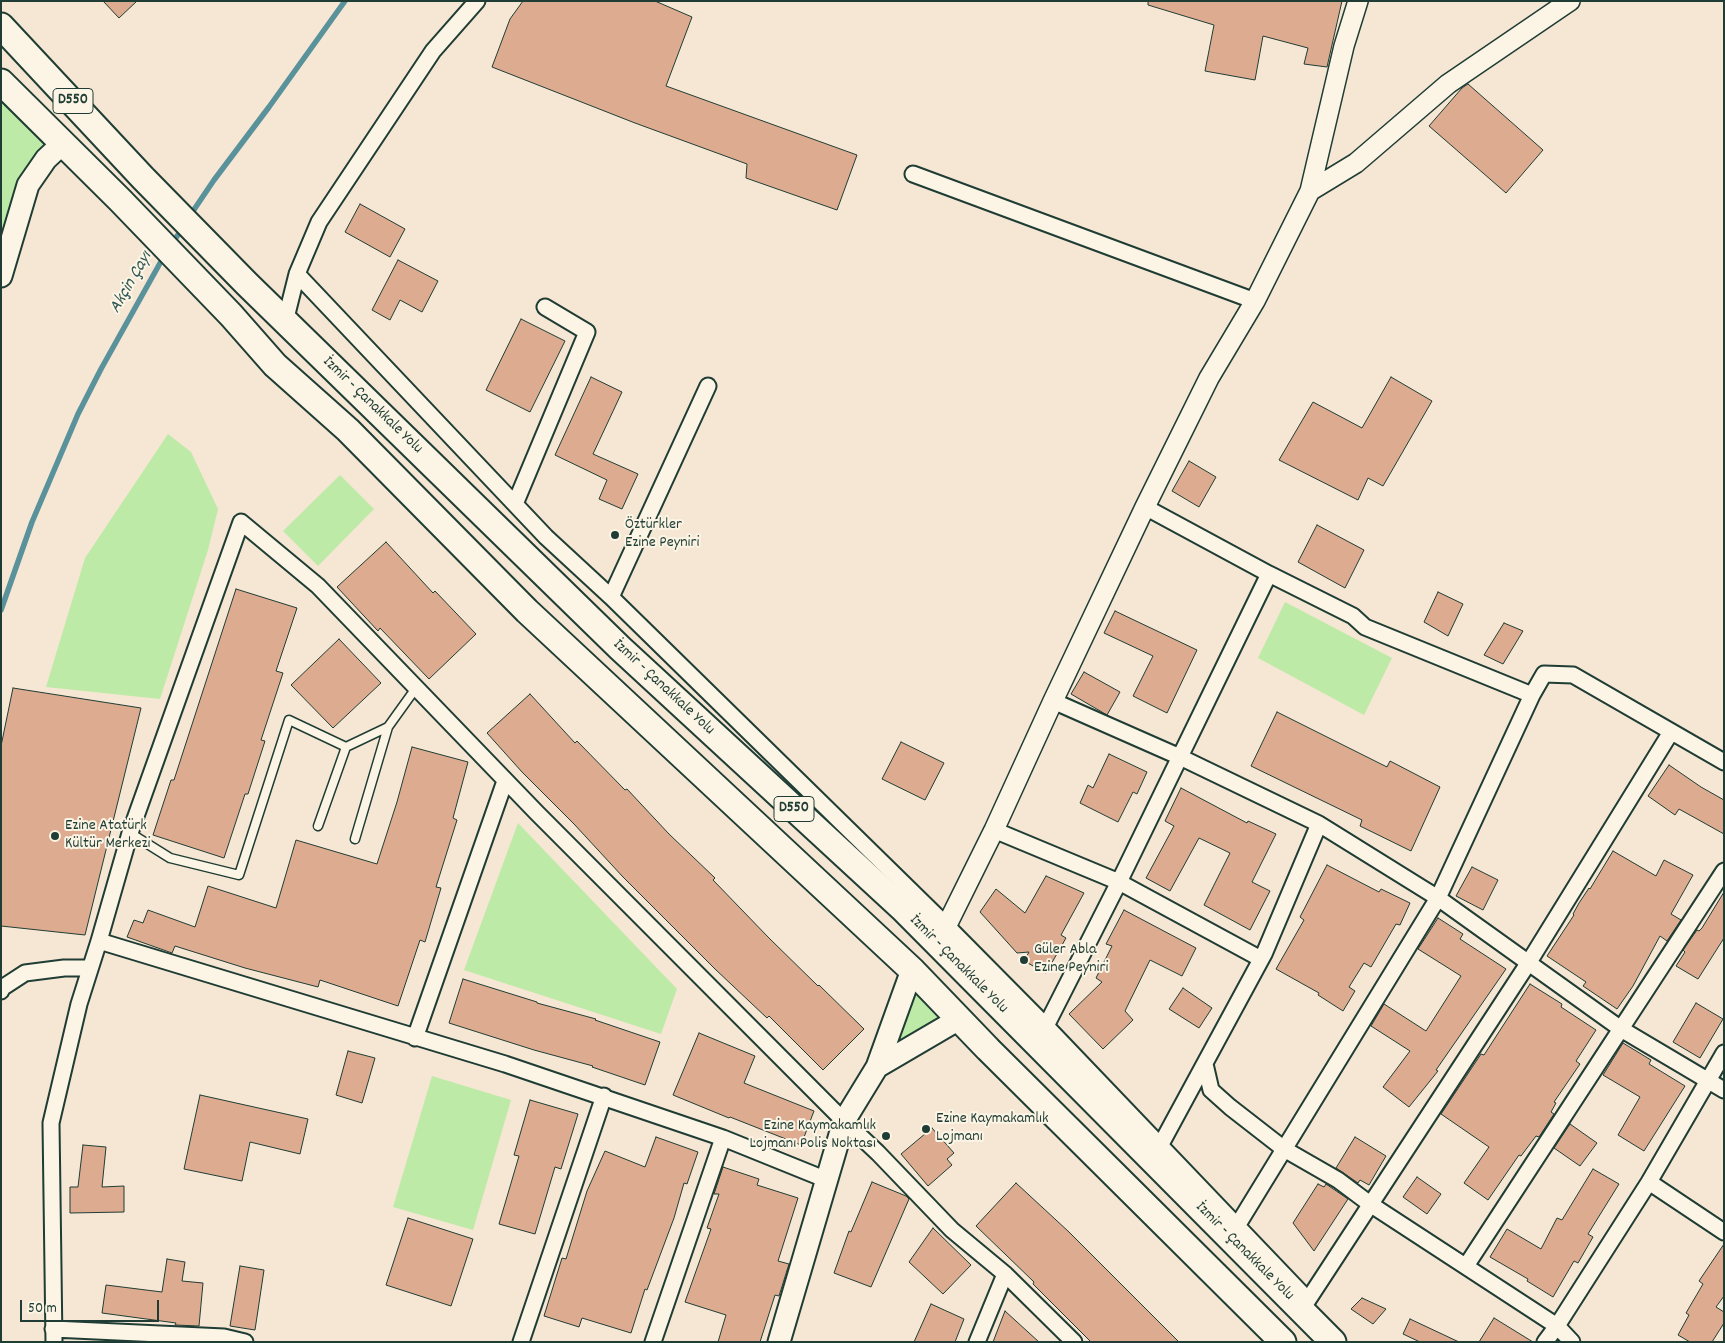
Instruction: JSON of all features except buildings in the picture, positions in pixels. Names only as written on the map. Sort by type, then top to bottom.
[{"type":"highway","name":"İzmir - Çanakkale Yolu","points":[[1,26],[143,178],[247,284],[620,648],[902,908],[942,934],[1333,1342]]},
{"type":"highway","name":"İzmir - Çanakkale Yolu","points":[[1,82],[64,142],[231,315],[275,365],[348,430],[527,610],[912,970],[988,1049],[1282,1342]]},
{"type":"main road","points":[[1,276],[28,185],[46,158],[64,142]]},
{"type":"main road","points":[[779,1342],[844,1121],[876,1067],[912,970]]},
{"type":"main road","points":[[876,1067],[960,1019]]},
{"type":"street","points":[[285,322],[297,274],[319,222],[433,52],[477,1]]},
{"type":"street","points":[[942,934],[994,830],[1052,701],[1145,507],[1209,378],[1255,301],[1310,191],[1344,46],[1358,1]]},
{"type":"street","points":[[1310,191],[1356,163],[1448,84],[1570,1]]},
{"type":"street","points":[[913,174],[1255,301]]},
{"type":"street","points":[[297,274],[546,537],[611,597],[942,934],[1046,1026],[1308,1300],[1529,962],[1671,732]]},
{"type":"street","points":[[515,504],[587,332],[545,307]]},
{"type":"street","points":[[611,597],[708,386]]},
{"type":"street","points":[[1145,507],[1269,574],[1353,616],[1366,627],[1532,695]]},
{"type":"street","points":[[245,1342],[224,1337],[54,1335],[51,1123],[79,1004],[130,833],[241,522],[318,586],[505,781],[878,1153],[952,1230],[1005,1274],[1074,1342]]},
{"type":"street","points":[[1046,1026],[1119,882],[1269,574]]},
{"type":"street","points":[[1237,1226],[1438,898],[1532,695],[1544,674],[1573,675],[1724,762]]},
{"type":"street","points":[[1052,701],[1180,757],[1319,824],[1438,898],[1622,1029],[1724,1090]]},
{"type":"street","points":[[415,1038],[505,781]]},
{"type":"street","points":[[1160,1146],[1261,959],[1319,824]]},
{"type":"street","points":[[994,830],[1119,882],[1261,959]]},
{"type":"street","points":[[1466,1266],[1724,871]]},
{"type":"street","points":[[99,941],[604,1096],[723,1138],[827,1180]]},
{"type":"street","points":[[1,991],[2,988],[25,973],[64,968],[89,968]]},
{"type":"street","points":[[1545,1342],[1649,1182],[1724,1052]]},
{"type":"street","points":[[1205,1064],[1211,1090],[1284,1149],[1338,1180],[1370,1204],[1557,1326],[1572,1342]]},
{"type":"street","points":[[521,1342],[604,1096]]},
{"type":"street","points":[[653,1342],[723,1138]]},
{"type":"street","points":[[1649,1182],[1724,1232]]},
{"type":"street","points":[[977,1342],[1005,1274]]},
{"type":"lane","points":[[355,839],[388,727],[416,688]]},
{"type":"lane","points":[[130,833],[170,858],[239,875],[289,720],[346,747]]},
{"type":"lane","points":[[318,826],[346,747],[388,727]]},
{"type":"green space","points":[[1,82],[63,143],[46,159],[1,276]]},
{"type":"green space","points":[[168,434],[191,452],[218,509],[208,550],[160,699],[46,687],[85,558]]},
{"type":"green space","points":[[340,475],[374,509],[318,566],[283,531]]},
{"type":"green space","points":[[1285,602],[1392,658],[1364,715],[1258,658]]},
{"type":"green space","points":[[518,823],[677,989],[661,1034],[464,970]]},
{"type":"green space","points":[[912,970],[959,1019],[877,1067]]},
{"type":"green space","points":[[432,1076],[511,1100],[473,1230],[393,1207]]},
{"type":"waterway","name":"Akçin Çayı","points":[[189,217],[345,1]]},
{"type":"waterway","name":"Akçin Çayı","points":[[172,244],[183,227]]},
{"type":"waterway","name":"Akçin Çayı","points":[[1,610],[32,522],[78,414],[164,256]]},
{"type":"place","name":"Öztürkler Ezine Peyniri","points":[[615,535]]},
{"type":"place","name":"Ezine Atatürk Kültür Merkezi","points":[[55,836]]},
{"type":"place","name":"Güler Abla Ezine Peyniri","points":[[1024,960]]},
{"type":"place","name":"Ezine Kaymakamlık Lojmanı","points":[[926,1129]]},
{"type":"place","name":"Ezine Kaymakamlık Lojmanı Polis Noktası","points":[[886,1136]]}]
